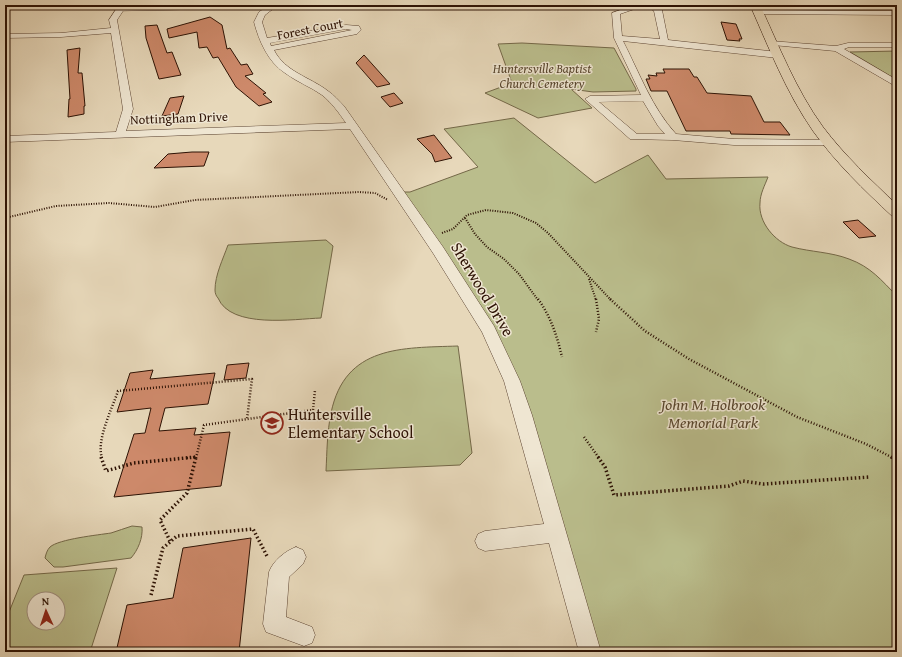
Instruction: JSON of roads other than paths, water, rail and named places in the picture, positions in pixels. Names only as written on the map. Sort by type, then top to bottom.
[{"type":"main road","points":[[756,8],[804,106],[829,143],[856,173],[897,213]]},
{"type":"street","points":[[642,5],[616,13],[618,38],[646,98],[673,138]]},
{"type":"street","points":[[650,5],[654,6],[658,10],[664,42]]},
{"type":"street","points":[[861,5],[870,13]]},
{"type":"street","points":[[120,134],[128,110],[113,20],[122,7],[273,6]]},
{"type":"street","name":"Sherwood Drive","points":[[273,6],[262,14],[258,22],[266,45],[280,66],[334,100],[438,250],[489,330],[498,348],[512,381],[523,415],[590,652]]},
{"type":"street","points":[[756,8],[897,14]]},
{"type":"street","name":"Forest Court","points":[[346,26],[356,28],[357,30],[354,32],[266,45],[346,26]]},
{"type":"street","points":[[5,36],[61,35],[114,30]]},
{"type":"street","points":[[618,38],[775,49],[837,49],[848,45],[897,45]]},
{"type":"street","points":[[837,49],[897,84]]},
{"type":"street","points":[[646,98],[590,99],[634,137],[734,142],[829,143]]},
{"type":"street","name":"Nottingham Drive","points":[[5,138],[353,126]]},
{"type":"street","points":[[485,541],[556,532]]},
{"type":"street","points":[[296,556],[279,572],[274,624],[304,635]]},
{"type":"place","name":"Huntersville Elementary School","points":[[272,423]]},
{"type":"park label","name":"Huntersville Baptist Church Cemetery","points":[[542,76]]},
{"type":"park label","name":"John M. Holbrook Memorial Park","points":[[713,413]]}]
